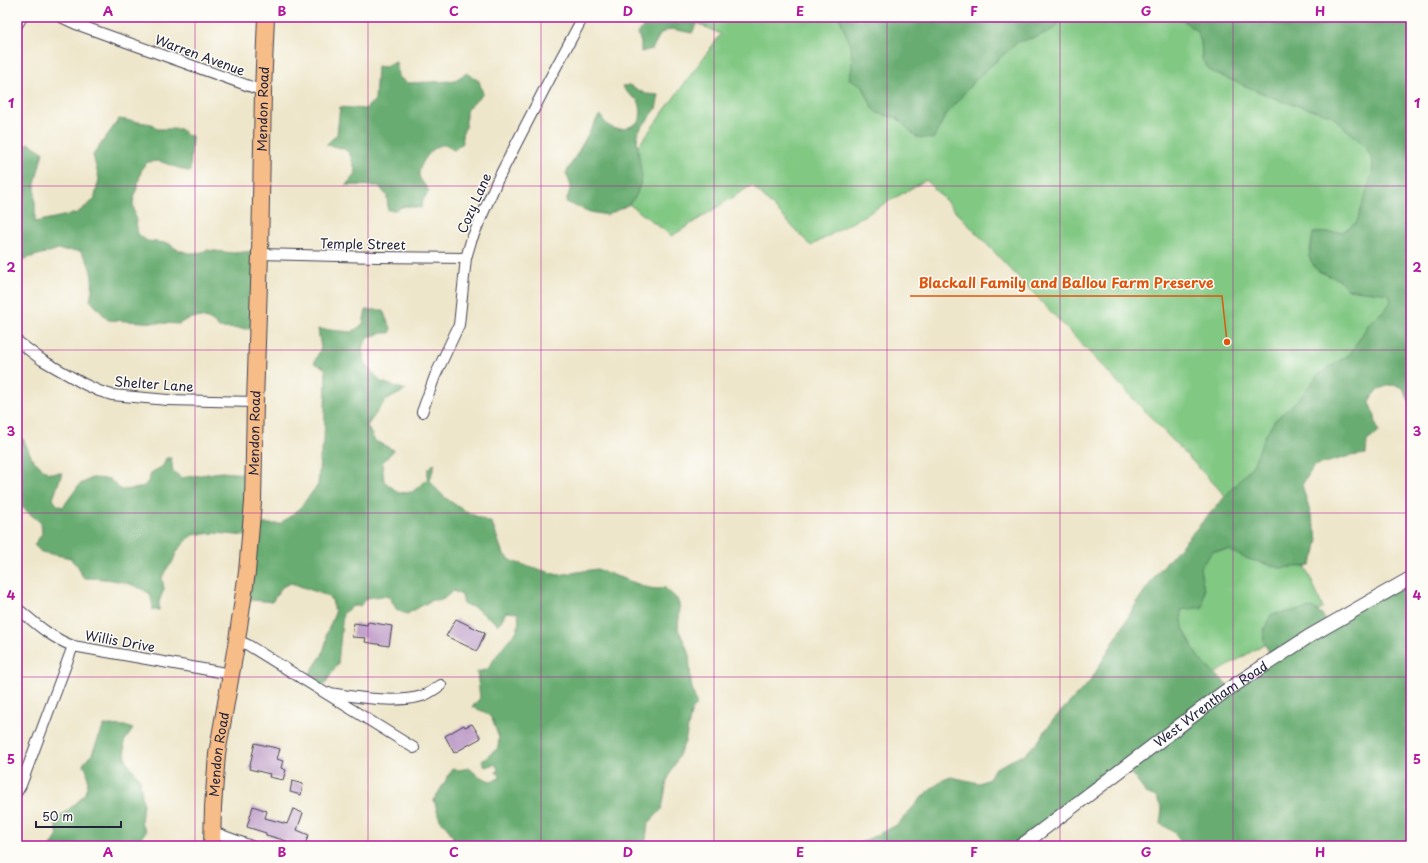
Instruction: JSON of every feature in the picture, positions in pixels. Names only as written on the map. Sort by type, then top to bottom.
[{"type":"main road","name":"Mendon Road","points":[[213,839],[213,807],[217,754],[247,572],[253,502],[266,17]]},
{"type":"street","points":[[17,25],[22,17]]},
{"type":"street","name":"Warren Avenue","points":[[61,17],[76,24],[263,91]]},
{"type":"street","name":"Cozy Lane","points":[[422,412],[435,376],[459,325],[466,258],[471,241],[497,181],[583,17]]},
{"type":"street","name":"Temple Street","points":[[260,254],[377,258],[466,258]]},
{"type":"street","name":"Shelter Lane","points":[[17,341],[42,360],[84,384],[112,395],[168,400],[255,402]]},
{"type":"street","name":"West Wrentham Road","points":[[1022,846],[1224,692],[1308,637],[1411,578]]},
{"type":"street","name":"Willis Drive","points":[[17,608],[45,632],[60,642],[72,646],[231,674]]},
{"type":"street","points":[[237,640],[248,645],[326,692],[348,708],[414,748]]},
{"type":"street","points":[[17,792],[21,785],[72,646]]},
{"type":"street","points":[[326,692],[375,700],[402,699],[422,696],[441,685]]},
{"type":"street","points":[[213,839],[251,846]]},
{"type":"green space","points":[[649,17],[700,17],[692,33],[672,29],[661,33],[652,49],[641,52],[641,43],[638,34]]},
{"type":"green space","points":[[683,17],[1411,17],[1411,319],[1272,487],[1323,608],[1195,686],[1151,597],[1233,504],[926,180],[811,246],[752,185],[672,236],[607,188],[721,34]]},
{"type":"green space","points":[[839,17],[1063,17],[1055,28],[1039,36],[1018,42],[976,79],[946,115],[933,139],[916,137],[897,118],[877,113],[873,109],[862,85],[849,79],[852,67],[851,46]]},
{"type":"green space","points":[[1175,17],[1411,17],[1411,405],[1403,388],[1391,385],[1379,390],[1370,399],[1370,402],[1379,432],[1367,441],[1366,454],[1350,456],[1314,466],[1302,485],[1318,539],[1315,554],[1310,566],[1279,568],[1245,558],[1228,550],[1213,551],[1200,568],[1204,590],[1203,607],[1181,610],[1183,628],[1199,659],[1229,686],[1273,659],[1264,641],[1265,627],[1272,614],[1313,608],[1322,614],[1327,624],[1411,577],[1411,846],[1181,846],[1174,832],[1160,824],[1162,809],[1156,797],[1146,793],[1126,767],[1021,846],[854,846],[897,825],[925,794],[943,780],[951,777],[979,783],[989,779],[994,769],[1025,754],[1037,743],[1052,721],[1091,680],[1139,599],[1158,572],[1253,465],[1266,434],[1275,420],[1300,398],[1319,374],[1350,354],[1370,322],[1387,308],[1391,301],[1389,294],[1347,289],[1340,280],[1320,272],[1315,268],[1309,257],[1313,233],[1342,232],[1357,222],[1372,174],[1373,163],[1367,148],[1331,115],[1281,101],[1210,71],[1202,59],[1201,42],[1197,31],[1181,19]]},
{"type":"green space","points":[[396,62],[399,77],[407,83],[453,81],[467,73],[479,81],[483,94],[466,111],[466,127],[462,134],[463,143],[454,150],[445,145],[436,147],[424,160],[419,176],[429,191],[423,200],[421,208],[405,206],[395,210],[388,210],[387,196],[379,186],[346,185],[356,173],[350,155],[344,149],[326,145],[337,134],[340,107],[365,109],[375,100],[377,66],[383,67]]},
{"type":"green space","points":[[629,85],[646,94],[659,95],[656,109],[638,132],[637,143],[642,178],[636,196],[628,205],[607,215],[590,212],[566,202],[571,186],[566,173],[598,117],[600,115],[608,125],[616,129],[629,127],[640,120],[641,111],[639,102],[622,86]]},
{"type":"green space","points":[[119,119],[152,124],[157,129],[181,129],[186,135],[192,136],[190,172],[159,161],[148,162],[142,168],[133,203],[138,234],[147,241],[168,243],[178,250],[189,253],[199,253],[207,250],[233,253],[255,251],[254,329],[219,328],[210,320],[200,317],[189,319],[179,324],[108,320],[90,300],[92,281],[90,268],[80,251],[56,250],[17,261],[18,153],[29,143],[43,152],[35,184],[35,222],[77,213],[94,200],[99,179],[93,155]]},
{"type":"green space","points":[[366,310],[384,310],[385,316],[391,328],[390,333],[380,333],[367,339],[362,348],[364,362],[381,382],[406,390],[385,401],[367,426],[375,441],[394,450],[382,463],[384,481],[399,493],[412,492],[427,480],[428,469],[435,463],[430,480],[435,488],[457,506],[492,523],[503,554],[514,562],[558,575],[597,569],[649,588],[658,589],[664,587],[677,599],[680,607],[678,629],[689,652],[691,684],[697,706],[692,709],[685,742],[667,781],[662,809],[648,824],[645,846],[453,846],[453,837],[446,825],[440,820],[434,800],[453,768],[459,770],[469,768],[477,775],[490,781],[500,778],[499,773],[496,773],[498,769],[495,764],[485,767],[482,761],[498,748],[499,738],[492,719],[485,712],[472,707],[480,698],[477,672],[488,669],[502,648],[515,633],[519,620],[518,613],[506,612],[499,625],[474,607],[464,605],[462,595],[453,591],[442,600],[432,600],[407,614],[397,610],[389,597],[382,596],[366,598],[360,606],[353,606],[343,613],[338,664],[320,691],[305,680],[322,655],[327,639],[326,635],[335,613],[332,600],[325,595],[291,583],[282,587],[272,602],[242,599],[247,536],[215,533],[192,535],[177,551],[172,563],[162,578],[164,589],[159,602],[159,610],[152,610],[153,607],[150,594],[143,590],[118,581],[83,578],[78,566],[72,561],[71,558],[41,552],[34,545],[42,534],[41,523],[17,503],[17,436],[23,439],[33,460],[48,473],[62,473],[53,499],[57,505],[63,507],[79,485],[92,478],[110,479],[121,490],[140,488],[147,483],[151,473],[163,466],[166,458],[171,458],[173,471],[181,478],[221,472],[246,474],[250,524],[280,524],[298,510],[318,485],[320,457],[324,443],[326,375],[325,368],[314,363],[321,348],[318,329],[352,332],[363,324]]},
{"type":"green space","points":[[104,725],[125,726],[133,729],[124,742],[126,760],[140,780],[143,803],[141,823],[146,831],[139,841],[138,846],[51,846],[58,835],[54,821],[78,802],[87,789],[88,776],[83,764],[92,754]]},
{"type":"building","points":[[456,619],[485,633],[477,651],[446,636]]},
{"type":"building","points":[[368,622],[392,626],[389,646],[365,642],[366,638],[352,637],[354,623],[367,625]]},
{"type":"building","points":[[472,724],[481,738],[454,753],[445,736],[464,725],[465,727]]},
{"type":"building","points":[[255,743],[280,749],[277,759],[283,761],[281,768],[286,770],[283,780],[269,777],[270,774],[249,769]]},
{"type":"building","points":[[292,781],[303,784],[301,795],[290,792]]},
{"type":"building","points":[[253,806],[267,811],[265,818],[287,824],[293,809],[303,813],[297,830],[309,835],[304,846],[294,846],[286,843],[287,841],[266,835],[266,833],[247,827]]},
{"type":"place","name":"Blackall Family and Ballou Farm Preserve","points":[[1227,342]]}]
